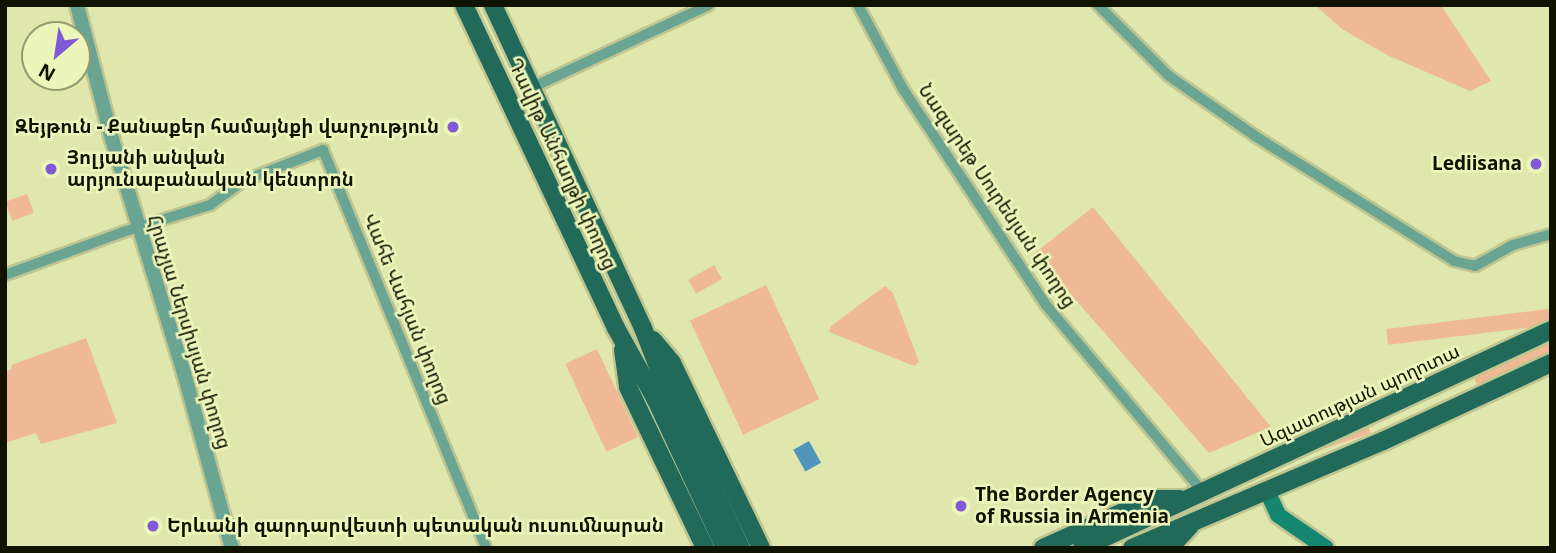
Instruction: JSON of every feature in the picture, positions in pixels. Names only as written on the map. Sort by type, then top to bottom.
[{"type":"main road","name":"Դավիթ Անհաղթի փողոց","points":[[464,5],[622,340],[656,400],[725,548]]},
{"type":"main road","name":"Դավիթ Անհաղթի փողոց","points":[[494,5],[643,328],[668,393],[741,548]]},
{"type":"main road","name":"Դավիթ Անհաղթի փողոց","points":[[643,328],[672,363],[761,548]]},
{"type":"main road","name":"Ազատության պողոտա","points":[[1083,548],[1551,330]]},
{"type":"main road","name":"Դավիթ Անհաղթի փողոց","points":[[622,340],[628,387],[705,548]]},
{"type":"main road","points":[[1132,548],[1383,441],[1551,363]]},
{"type":"main road","points":[[1371,415],[1383,441]]},
{"type":"main road","points":[[1266,491],[1278,515],[1326,548]]},
{"type":"main road","name":"Ազատության պողոտա","points":[[1043,548],[1152,499],[1195,496]]},
{"type":"main road","points":[[1163,548],[1175,542],[1197,519]]},
{"type":"street","name":"Հրաչյա Ներսիսյան փողոց","points":[[77,5],[232,548]]},
{"type":"street","name":"Հրաչյա Ներսիսյան փողոց","points":[[85,5],[141,225],[239,548]]},
{"type":"street","points":[[531,88],[709,5]]},
{"type":"street","name":"Նազարեթ Սուրենյան փողոց","points":[[858,5],[903,89],[1046,305],[1195,496]]},
{"type":"street","points":[[1098,5],[1169,76],[1255,136],[1454,261],[1475,266],[1513,245],[1551,234]]},
{"type":"street","name":"Վահե Վահյան փողոց","points":[[141,225],[210,205],[243,181],[323,150],[485,545]]},
{"type":"street","points":[[5,275],[141,225]]},
{"type":"shaded area","points":[[1315,5],[1441,5],[1491,81],[1470,91],[1387,55],[1342,29]]},
{"type":"shaded area","points":[[27,194],[34,213],[12,221],[5,202]]},
{"type":"shaded area","points":[[1093,207],[1271,427],[1209,453],[1035,253]]},
{"type":"shaded area","points":[[714,265],[722,279],[696,294],[688,280]]},
{"type":"shaded area","points":[[766,285],[819,399],[743,435],[690,320]]},
{"type":"shaded area","points":[[885,286],[893,293],[919,362],[914,366],[829,332],[831,326]]},
{"type":"shaded area","points":[[1549,309],[1551,325],[1388,345],[1386,329]]},
{"type":"shaded area","points":[[86,338],[117,423],[41,444],[36,433],[5,443],[5,372],[12,369],[11,365]]},
{"type":"shaded area","points":[[1551,341],[1551,352],[1477,385],[1474,377]]},
{"type":"shaded area","points":[[597,349],[638,437],[606,452],[565,364]]},
{"type":"shaded area","points":[[1368,425],[1371,434],[1278,464],[1275,455]]},
{"type":"water","points":[[809,441],[821,463],[805,472],[793,450]]},
{"type":"place","name":"Զեյթուն - Քանաքեր համայնքի վարչություն","points":[[453,127]]},
{"type":"place","name":"Lediisana","points":[[1536,164]]},
{"type":"place","name":"Յոլյանի անվան արյունաբանական կենտրոն","points":[[51,169]]},
{"type":"place","name":"The Border Agency of Russia in Armenia","points":[[961,506]]},
{"type":"place","name":"Երևանի զարդարվեստի պետական ուսումնարան","points":[[153,526]]}]
